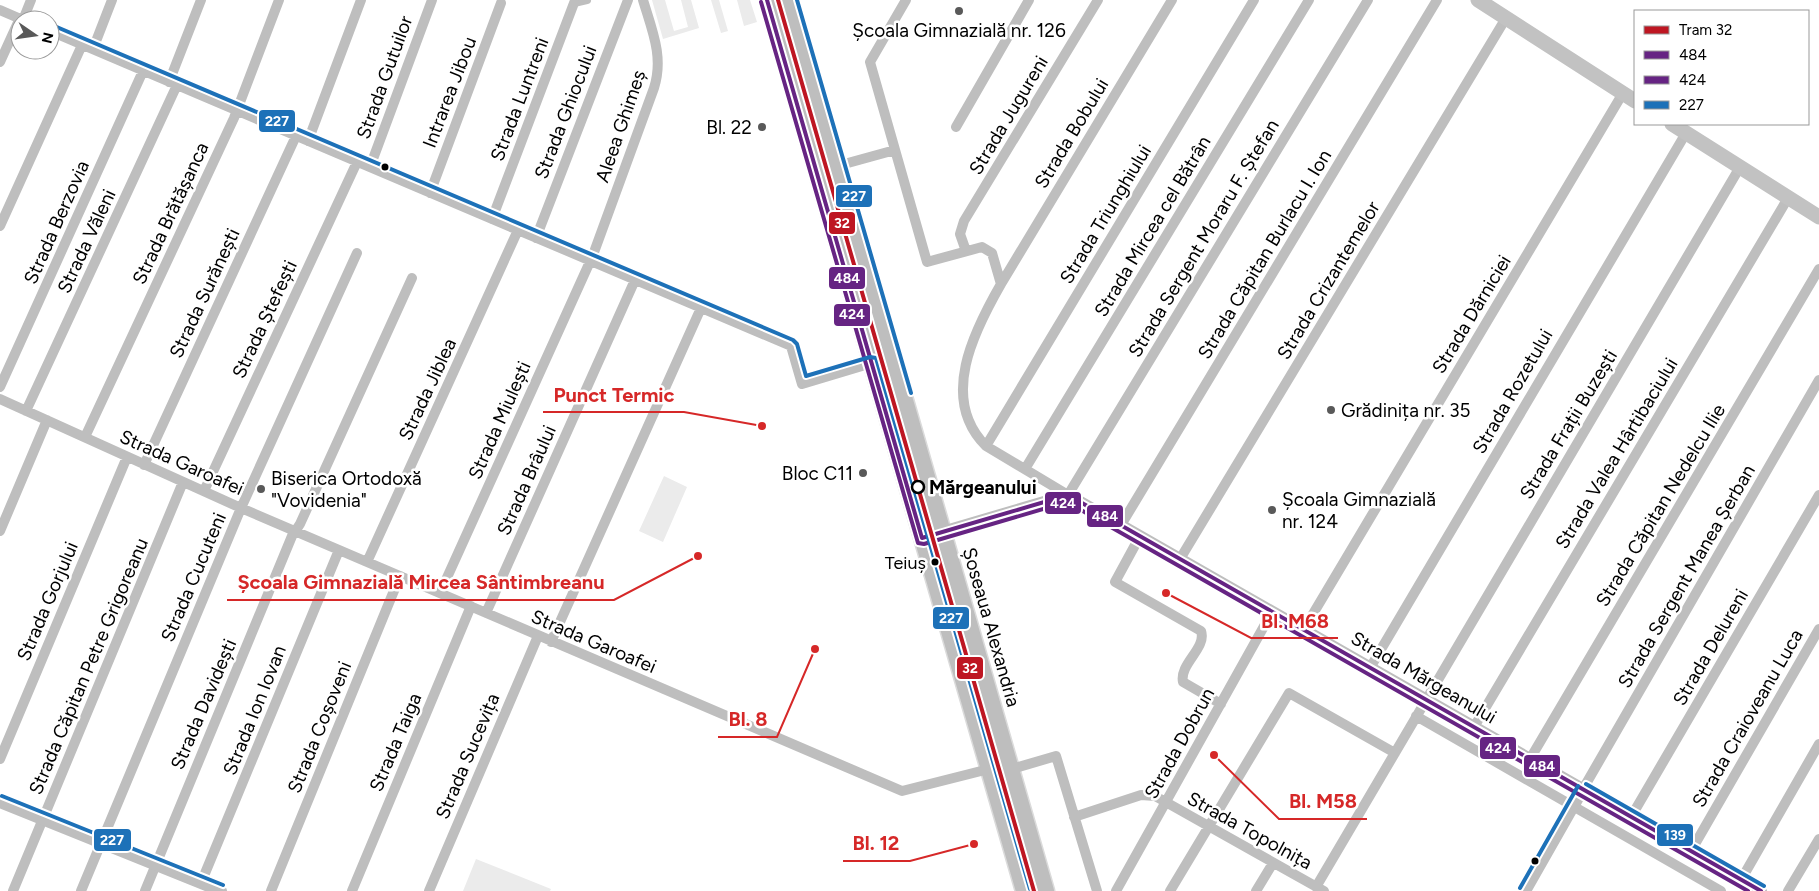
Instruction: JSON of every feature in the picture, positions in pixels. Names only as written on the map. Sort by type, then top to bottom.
[{"type":"main road","points":[[767,0],[1024,891]]},
{"type":"main road","name":"Șoseaua Alexandria","points":[[790,0],[1046,891]]},
{"type":"main road","points":[[1478,0],[1629,97]]},
{"type":"main road","points":[[1674,125],[1819,217]]},
{"type":"street","points":[[93,50],[112,0]]},
{"type":"street","name":"Strada Văleni","points":[[26,411],[173,83],[201,0]]},
{"type":"street","name":"Strada Brătășanca","points":[[85,437],[237,111],[279,0]]},
{"type":"street","points":[[308,141],[361,0]]},
{"type":"street","name":"Strada Gutuilor","points":[[370,167],[432,0]]},
{"type":"street","name":"Strada Luntreni","points":[[492,219],[574,3],[587,0]]},
{"type":"street","name":"Strada Ghiocului","points":[[536,238],[628,0]]},
{"type":"street","name":"Aleea Ghimeș","points":[[590,261],[657,78],[658,52],[643,0]]},
{"type":"street","points":[[906,0],[870,62],[927,262],[982,247],[988,249],[1001,284]]},
{"type":"street","points":[[956,127],[1030,0]]},
{"type":"street","name":"Strada Jugureni","points":[[966,251],[960,234],[964,221],[1098,0]]},
{"type":"street","name":"Strada Bobului","points":[[986,446],[977,436],[966,411],[964,373],[975,334],[1001,284],[1172,0]]},
{"type":"street","name":"Strada Triunghiului","points":[[986,446],[1254,0]]},
{"type":"street","name":"Strada Mircea cel Bătrân","points":[[1025,469],[1309,0]]},
{"type":"street","name":"Strada Sergent Moraru F. Ștefan","points":[[1068,495],[1368,0]]},
{"type":"street","name":"Strada Căpitan Burlacu I. Ion","points":[[1121,525],[1437,0]]},
{"type":"street","name":"Intrarea Jibou","points":[[430,193],[501,3]]},
{"type":"street","name":"Strada Crizantemelor","points":[[1180,559],[1506,18]]},
{"type":"street","points":[[60,35],[791,346],[802,384],[872,363]]},
{"type":"street","points":[[0,62],[10,42]]},
{"type":"street","points":[[0,226],[82,45]]},
{"type":"street","name":"Strada Berzovia","points":[[0,387],[143,71]]},
{"type":"street","name":"Strada Dărniciei","points":[[1304,629],[1629,97]]},
{"type":"street","name":"Strada Rozetului","points":[[1370,668],[1686,133]]},
{"type":"street","name":"Strada Surănești","points":[[144,465],[296,136]]},
{"type":"street","points":[[837,166],[895,150]]},
{"type":"street","name":"Strada Ștefești","points":[[204,491],[357,162]]},
{"type":"street","name":"Strada Frații Buzești","points":[[1320,889],[1416,716],[1740,167]]},
{"type":"street","name":"Strada Valea Hârtibaciului","points":[[1474,727],[1788,198]]},
{"type":"street","name":"Strada Jiblea","points":[[367,562],[518,230]]},
{"type":"street","name":"Strada Cucuteni","points":[[81,891],[241,508],[357,254]]},
{"type":"street","name":"Strada Miulești","points":[[440,593],[590,261]]},
{"type":"street","name":"Strada Căpitan Nedelcu Ilie","points":[[1530,758],[1819,269]]},
{"type":"street","name":"Strada Davidești","points":[[145,891],[295,531],[412,278]]},
{"type":"street","name":"Strada Brâului","points":[[486,613],[635,280]]},
{"type":"street","points":[[551,642],[701,308]]},
{"type":"street","name":"Strada Sergent Manea Șerban","points":[[1583,789],[1819,380]]},
{"type":"street","name":"Strada Garoafei","points":[[0,399],[241,508],[902,791],[989,769]]},
{"type":"street","points":[[0,531],[47,420]]},
{"type":"street","name":"Strada Mărgeanului","points":[[986,446],[1068,495],[1761,891]]},
{"type":"street","name":"Strada Gorjului","points":[[0,759],[127,457]]},
{"type":"street","name":"Strada Căpitan Petre Grigoreanu","points":[[13,891],[183,482]]},
{"type":"street","points":[[922,538],[1068,495]]},
{"type":"street","name":"Strada Delureni","points":[[1631,817],[1819,495]]},
{"type":"street","points":[[1140,536],[1115,582],[1201,632],[1202,639],[1182,674],[1183,682],[1221,704]]},
{"type":"street","name":"Strada Ion Iovan","points":[[209,888],[339,550]]},
{"type":"street","name":"Strada Coșoveni","points":[[272,891],[400,576]]},
{"type":"street","name":"Strada Taiga","points":[[352,891],[471,606]]},
{"type":"street","name":"Strada Dobrun","points":[[1116,891],[1272,612]]},
{"type":"street","name":"Strada Craioveanu Luca","points":[[1691,851],[1819,629]]},
{"type":"street","name":"Strada Sucevița","points":[[429,891],[538,636]]},
{"type":"street","points":[[1170,891],[1289,694],[1395,753]]},
{"type":"street","name":"Strada Mărgeanului","points":[[1416,716],[1721,891]]},
{"type":"street","points":[[1741,880],[1819,744]]},
{"type":"street","points":[[1012,769],[1056,756],[1097,891]]},
{"type":"street","points":[[1525,891],[1583,789]]},
{"type":"street","name":"Strada Topolnița","points":[[1074,817],[1141,795],[1155,796],[1320,889]]},
{"type":"street","points":[[0,802],[209,888]]},
{"type":"street","points":[[1788,891],[1819,839]]},
{"type":"street","points":[[1256,891],[1273,862]]},
{"type":"shaded area","points":[[652,0],[665,0],[674,31],[688,27],[681,0],[691,0],[699,28],[663,39]]},
{"type":"shaded area","points":[[711,0],[719,0],[728,31],[721,33]]},
{"type":"shaded area","points":[[737,0],[750,0],[757,22],[744,26]]},
{"type":"shaded area","points":[[664,476],[687,487],[663,542],[639,531]]},
{"type":"shaded area","points":[[476,859],[551,889],[550,891],[463,891]]},
{"type":"tram line","name":"32","points":[[778,0],[1034,891]]},
{"type":"transit line","name":"484","points":[[767,0],[922,538],[1068,495],[1761,891]]},
{"type":"transit line","name":"227","points":[[797,0],[911,393]]},
{"type":"transit line","name":"424","points":[[761,2],[918,543],[924,544],[1067,502],[1748,891]]},
{"type":"transit line","name":"227","points":[[60,28],[793,340],[797,344],[806,376],[870,357],[876,358],[1030,889]]},
{"type":"transit line","name":"139","points":[[1586,784],[1764,886]]},
{"type":"transit line","name":"139","points":[[1520,888],[1578,786]]},
{"type":"transit line","name":"227","points":[[2,796],[223,885]]},
{"type":"place","name":"Școala Gimnazială nr. 126","points":[[959,11]]},
{"type":"place","name":"Bl. 22","points":[[762,127]]},
{"type":"place","name":"Grădinița nr. 35","points":[[1331,410]]},
{"type":"place","name":"Punct Termic","points":[[762,426]]},
{"type":"place","name":"Bloc C11","points":[[863,473]]},
{"type":"place","name":"Mărgeanului","points":[[918,487]]},
{"type":"place","name":"Biserica Ortodoxă \"Vovidenia\"","points":[[261,489]]},
{"type":"place","name":"Școala Gimnazială nr. 124","points":[[1272,510]]},
{"type":"place","name":"Școala Gimnazială Mircea Sântimbreanu","points":[[698,556]]},
{"type":"place","name":"Teiuș","points":[[935,562]]},
{"type":"place","name":"Bl. M68","points":[[1166,593]]},
{"type":"place","name":"Bl. 8","points":[[815,649]]},
{"type":"place","name":"Bl. M58","points":[[1214,755]]},
{"type":"place","name":"Bl. 12","points":[[974,844]]}]
